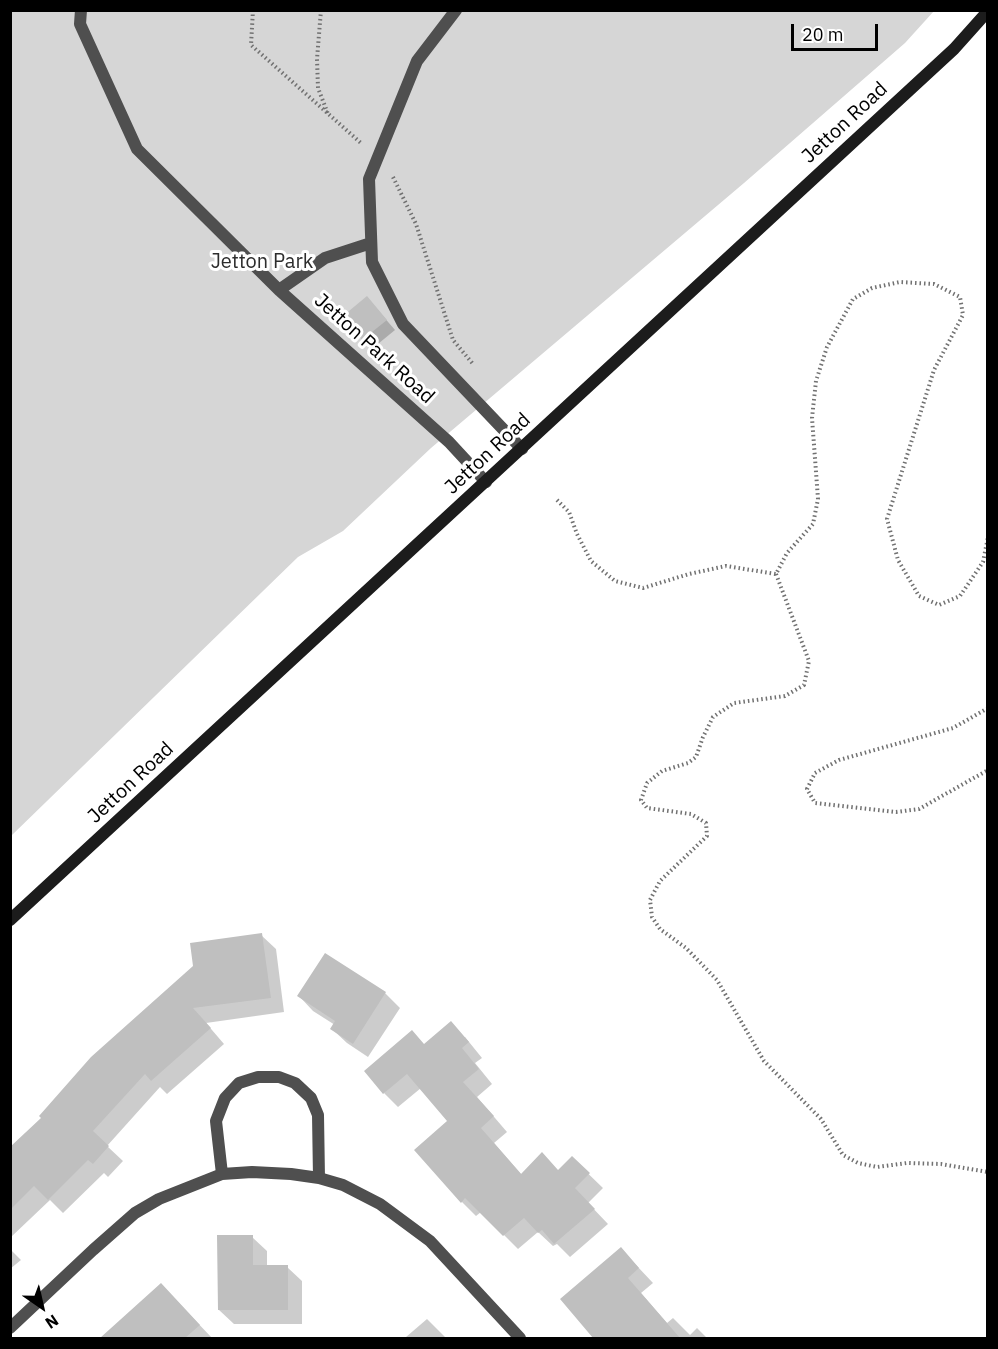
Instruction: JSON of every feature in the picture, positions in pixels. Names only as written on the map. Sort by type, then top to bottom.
[{"type":"street","name":"Jetton Park Road","points":[[81,10],[80,24],[137,149],[279,290],[449,442],[486,482]]},
{"type":"street","name":"Jetton Park Road","points":[[456,10],[417,61],[369,179],[372,262],[403,324],[522,449]]},
{"type":"street","name":"Jetton Road","points":[[10,920],[954,49],[987,11]]},
{"type":"street","points":[[279,290],[325,258],[371,243]]},
{"type":"street","points":[[222,1174],[216,1120],[225,1098],[239,1083],[258,1077],[279,1077],[296,1083],[311,1098],[318,1116],[319,1178]]},
{"type":"street","points":[[10,1328],[135,1213],[159,1199],[222,1174],[261,1172],[319,1178],[343,1185],[380,1204],[430,1241],[520,1338]]},
{"type":"path","points":[[253,10],[251,45],[388,168],[417,224],[453,340],[480,373]]},
{"type":"path","points":[[321,10],[317,59],[318,88],[328,114]]},
{"type":"path","points":[[987,537],[983,562],[960,596],[939,605],[919,596],[898,560],[887,519],[934,370],[963,315],[960,297],[934,284],[900,282],[872,288],[853,299],[827,347],[816,381],[812,418],[818,499],[813,524],[787,553],[776,574],[809,661],[804,685],[785,696],[734,703],[713,717],[696,757],[688,763],[662,771],[647,783],[641,800],[646,808],[691,814],[706,823],[707,836],[660,881],[650,900],[652,917],[660,929],[686,948],[717,981],[764,1061],[821,1119],[843,1155],[858,1163],[877,1167],[907,1163],[941,1164],[987,1172]]},
{"type":"path","points":[[557,500],[569,512],[591,561],[615,581],[643,588],[689,574],[726,567],[776,574]]},
{"type":"path","points":[[987,708],[953,728],[839,760],[815,773],[807,789],[815,803],[896,812],[919,809],[987,771]]},
{"type":"green space","name":"Jetton Park","points":[[11,11],[934,11],[905,43],[744,183],[431,448],[343,531],[298,557],[11,836]]},
{"type":"building","points":[[367,296],[387,320],[362,340],[343,316]]},
{"type":"building","points":[[262,933],[271,998],[193,1008],[211,1028],[151,1081],[145,1074],[93,1131],[109,1146],[93,1164],[88,1160],[48,1200],[34,1186],[10,1210],[10,1147],[41,1118],[39,1116],[91,1057],[193,966],[190,943]]},
{"type":"building","points":[[325,953],[386,992],[353,1044],[330,1029],[335,1021],[297,996]]},
{"type":"building","points":[[451,1021],[469,1042],[462,1048],[479,1069],[463,1082],[494,1116],[481,1128],[521,1174],[542,1152],[558,1170],[572,1156],[590,1173],[575,1188],[595,1209],[554,1244],[542,1230],[538,1233],[524,1218],[503,1236],[465,1198],[461,1203],[414,1150],[447,1121],[407,1074],[383,1094],[364,1071],[412,1030],[424,1044]]},
{"type":"building","points":[[217,1235],[253,1235],[253,1265],[288,1265],[288,1310],[218,1310]]},
{"type":"building","points":[[621,1247],[639,1268],[628,1278],[680,1338],[593,1338],[560,1299]]},
{"type":"building","points":[[161,1283],[200,1325],[185,1338],[100,1338]]}]
